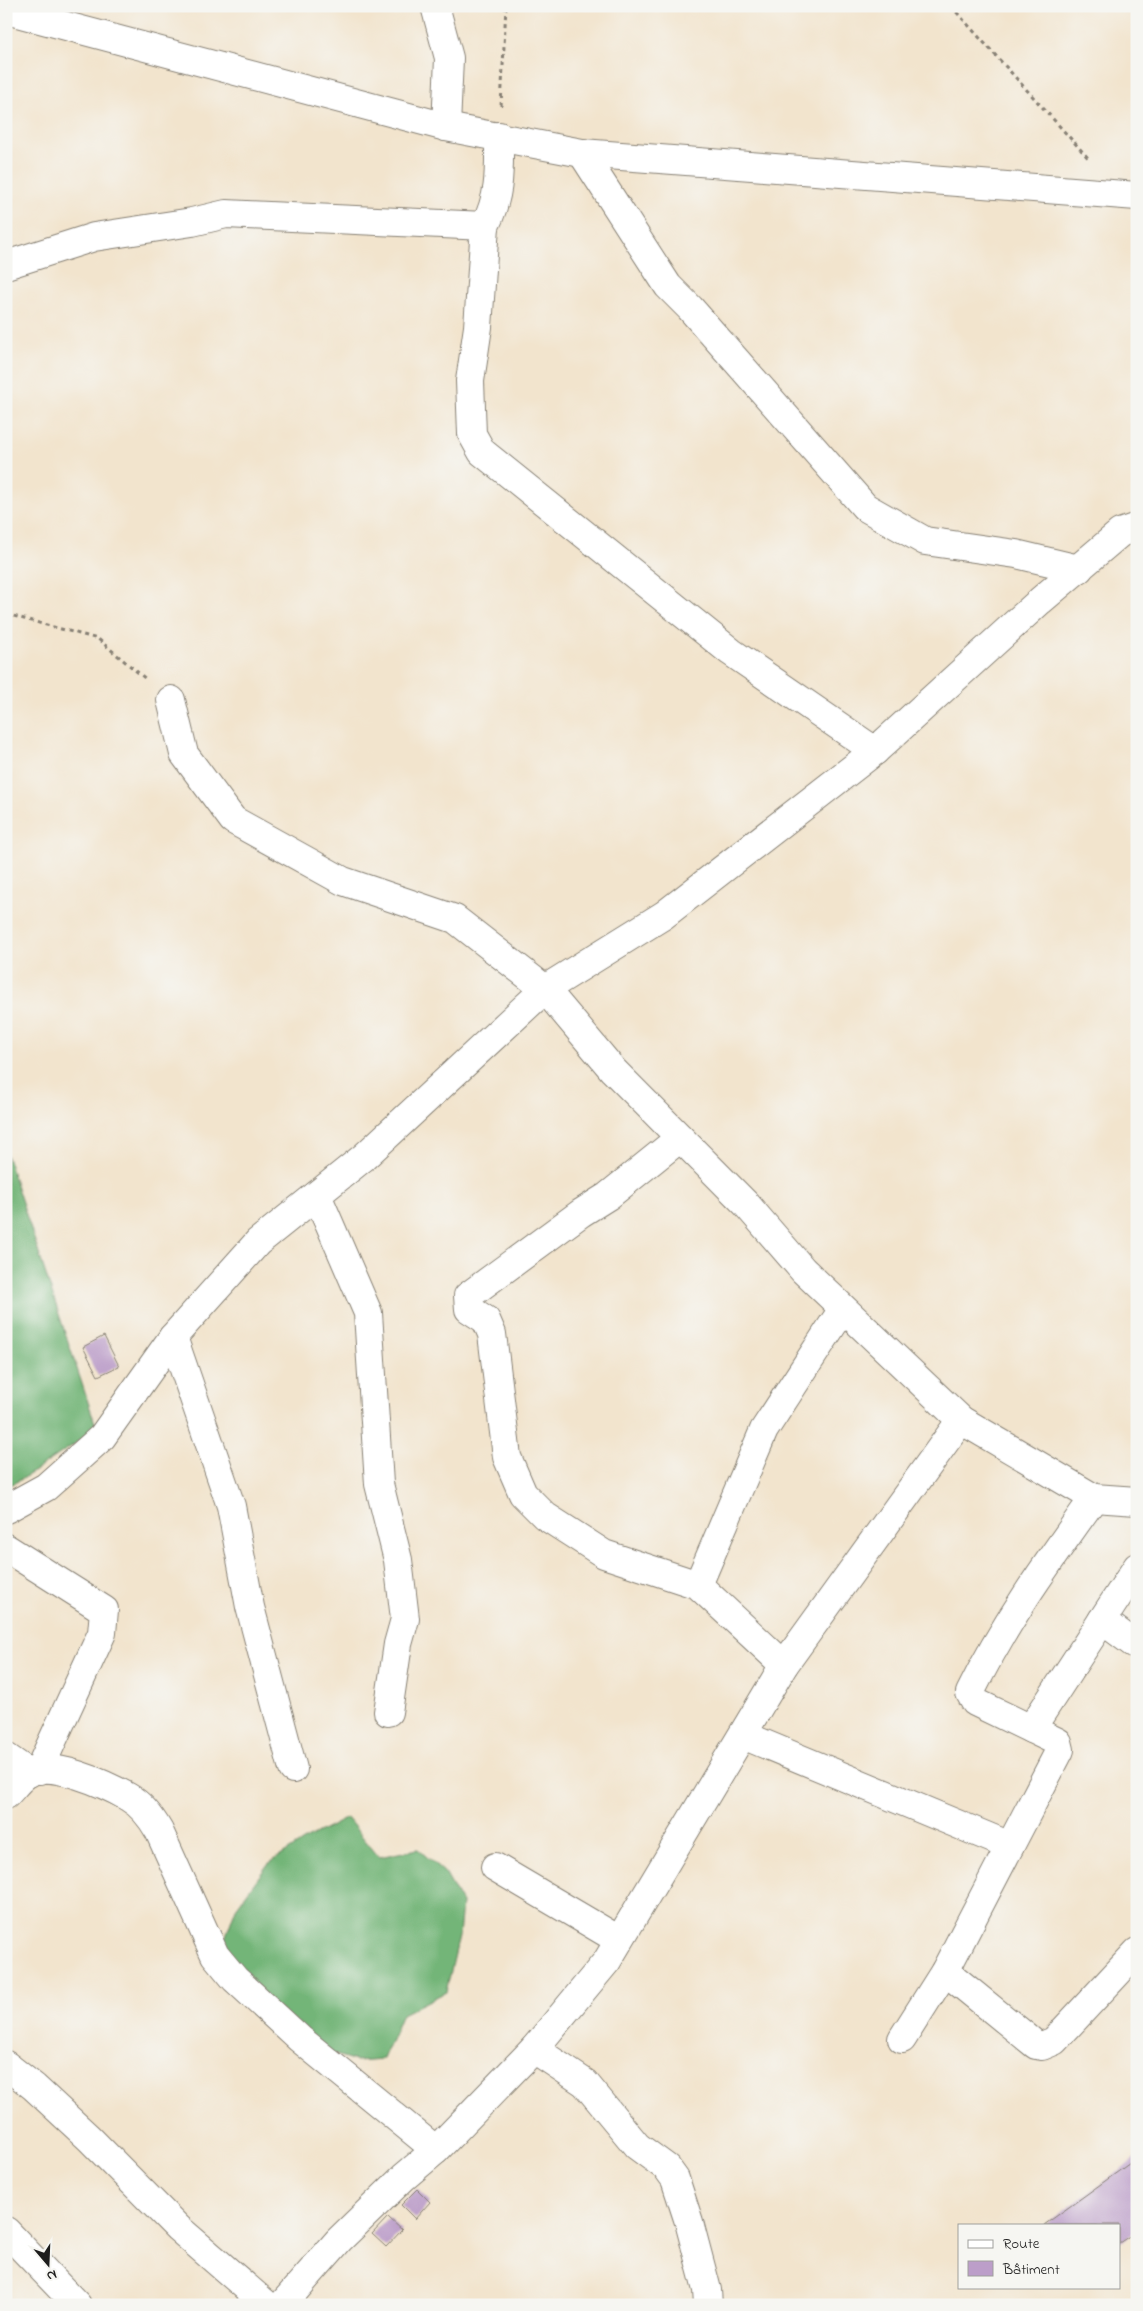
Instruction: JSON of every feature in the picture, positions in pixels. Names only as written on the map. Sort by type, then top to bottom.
[{"type":"street","points":[[435,6],[449,58],[446,127]]},
{"type":"street","points":[[6,10],[446,127],[582,153],[1130,196]]},
{"type":"street","points":[[499,136],[498,191],[492,212],[485,226],[478,327],[470,380],[472,434],[482,452],[731,652],[875,751]]},
{"type":"street","points":[[582,153],[668,286],[690,308],[865,507],[925,541],[1016,554],[1079,569]]},
{"type":"street","points":[[6,265],[94,237],[192,222],[226,214],[485,226]]},
{"type":"street","points":[[6,1508],[46,1487],[102,1437],[173,1337],[258,1242],[364,1157],[545,989],[664,915],[875,751],[1040,601],[1120,533],[1137,527]]},
{"type":"street","points":[[172,700],[184,754],[233,820],[343,881],[455,920],[545,989],[613,1070],[746,1204],[803,1270],[961,1420],[1094,1498],[1137,1501]]},
{"type":"street","points":[[680,1138],[608,1196],[468,1296],[469,1309],[486,1320],[492,1334],[507,1457],[523,1494],[545,1516],[604,1554],[698,1585],[784,1665]]},
{"type":"street","points":[[316,1195],[368,1314],[379,1484],[398,1560],[405,1619],[398,1644],[388,1712]]},
{"type":"street","points":[[698,1585],[764,1430],[844,1309]]},
{"type":"street","points":[[173,1337],[231,1506],[250,1607],[293,1769]]},
{"type":"street","points":[[282,2305],[339,2240],[404,2177],[436,2150],[534,2049],[607,1961],[784,1665],[961,1420]]},
{"type":"street","points":[[902,2039],[945,1971],[1060,1750],[1058,1742],[975,1702],[970,1693],[990,1653],[1023,1598],[1094,1498]]},
{"type":"street","points":[[6,1548],[104,1610],[102,1633],[34,1771],[6,1795]]},
{"type":"street","points":[[1031,1729],[1137,1567]]},
{"type":"street","points":[[1102,1620],[1137,1646]]},
{"type":"street","points":[[742,1735],[1010,1846]]},
{"type":"street","points":[[6,1757],[34,1771],[61,1769],[128,1797],[152,1817],[215,1955],[235,1979],[300,2039],[436,2150]]},
{"type":"street","points":[[495,1867],[619,1940]]},
{"type":"street","points":[[945,1971],[1036,2045],[1042,2046],[1054,2041],[1137,1952]]},
{"type":"street","points":[[534,2049],[585,2083],[637,2146],[667,2168],[675,2179],[689,2222],[707,2290],[708,2305]]},
{"type":"street","points":[[6,2065],[34,2087],[89,2138],[178,2228],[267,2305]]},
{"type":"street","points":[[6,2231],[77,2305]]},
{"type":"path","points":[[499,136],[506,6]]},
{"type":"path","points":[[951,6],[1130,196]]},
{"type":"path","points":[[6,614],[98,639],[172,700]]},
{"type":"green space","points":[[6,1154],[97,1429],[24,1478],[6,1487]]},
{"type":"green space","points":[[347,1818],[379,1857],[418,1849],[445,1873],[462,1903],[459,1937],[446,1992],[402,2014],[383,2059],[356,2061],[319,2050],[220,1952],[236,1908],[268,1864],[305,1840]]},
{"type":"building","points":[[104,1336],[119,1366],[98,1376],[83,1347]]},
{"type":"building","points":[[1137,2158],[1137,2231],[1120,2242],[1120,2224],[1045,2224]]},
{"type":"building","points":[[417,2189],[430,2202],[415,2219],[401,2205]]},
{"type":"building","points":[[388,2217],[402,2230],[386,2247],[372,2234]]}]
